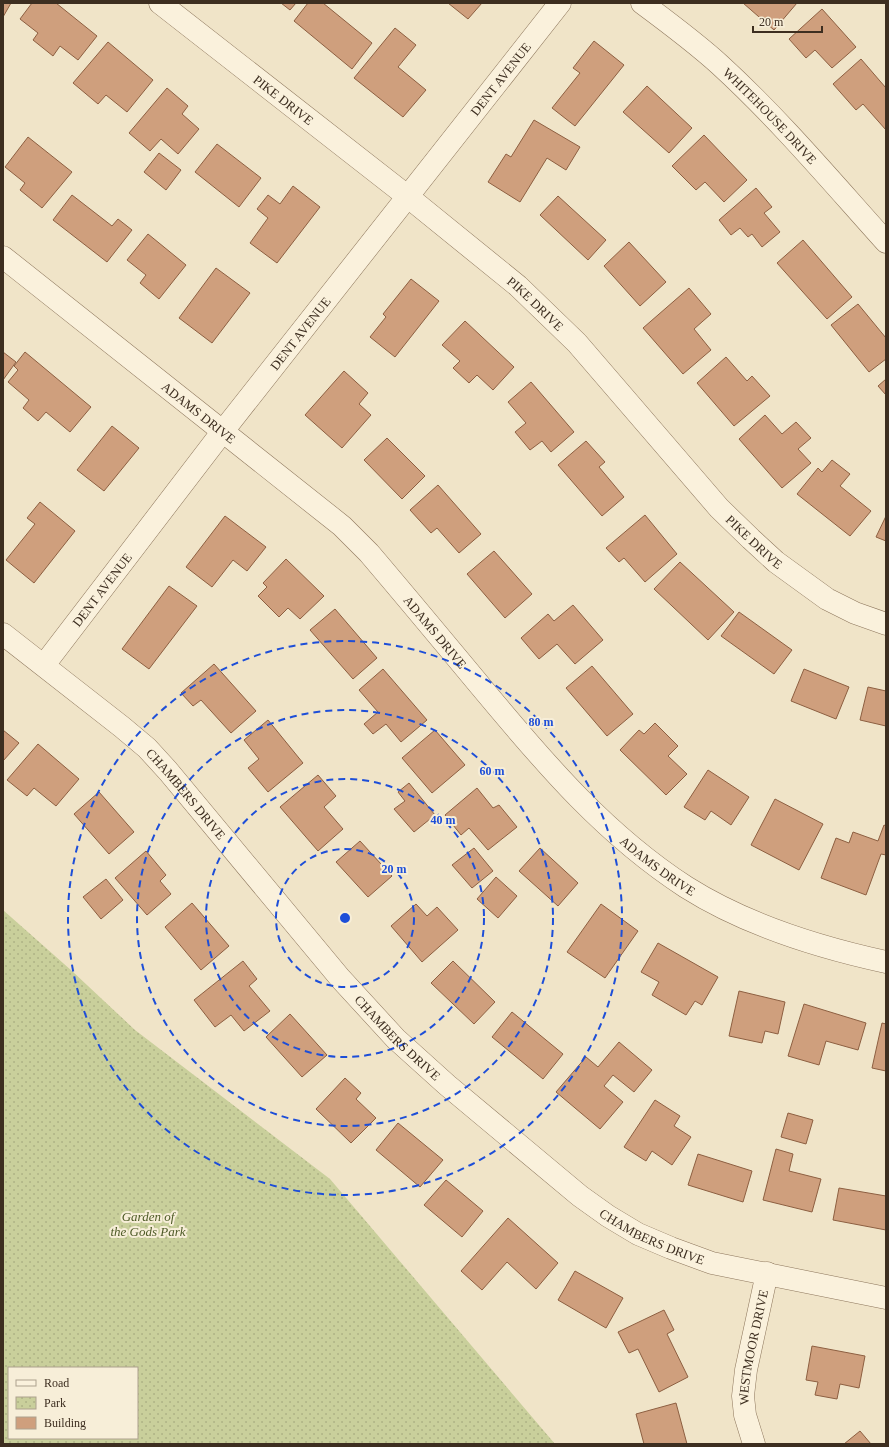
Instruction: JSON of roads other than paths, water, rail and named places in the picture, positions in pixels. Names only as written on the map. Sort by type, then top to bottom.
[{"type":"street","name":"PIKE DRIVE","points":[[160,3],[407,196],[518,286],[548,313],[577,343],[719,508],[776,562],[827,599],[855,613],[886,624]]},
{"type":"street","name":"DENT AVENUE","points":[[44,665],[222,432],[560,3]]},
{"type":"street","name":"WHITEHOUSE DRIVE","points":[[642,3],[719,65],[756,100],[795,140],[886,242]]},
{"type":"street","name":"ADAMS DRIVE","points":[[3,257],[342,526],[370,553],[530,746],[568,789],[624,840],[687,887],[721,906],[762,925],[817,944],[854,955],[886,962]]},
{"type":"street","name":"CHAMBERS DRIVE","points":[[3,634],[147,748],[168,771],[340,978],[396,1039],[447,1085],[580,1196],[614,1220],[638,1234],[712,1263],[886,1298]]},
{"type":"street","name":"WESTMOOR DRIVE","points":[[754,1444],[745,1415],[743,1396],[746,1370],[767,1273]]},
{"type":"park label","name":"Garden of the Gods Park","points":[[148,1224]]}]
